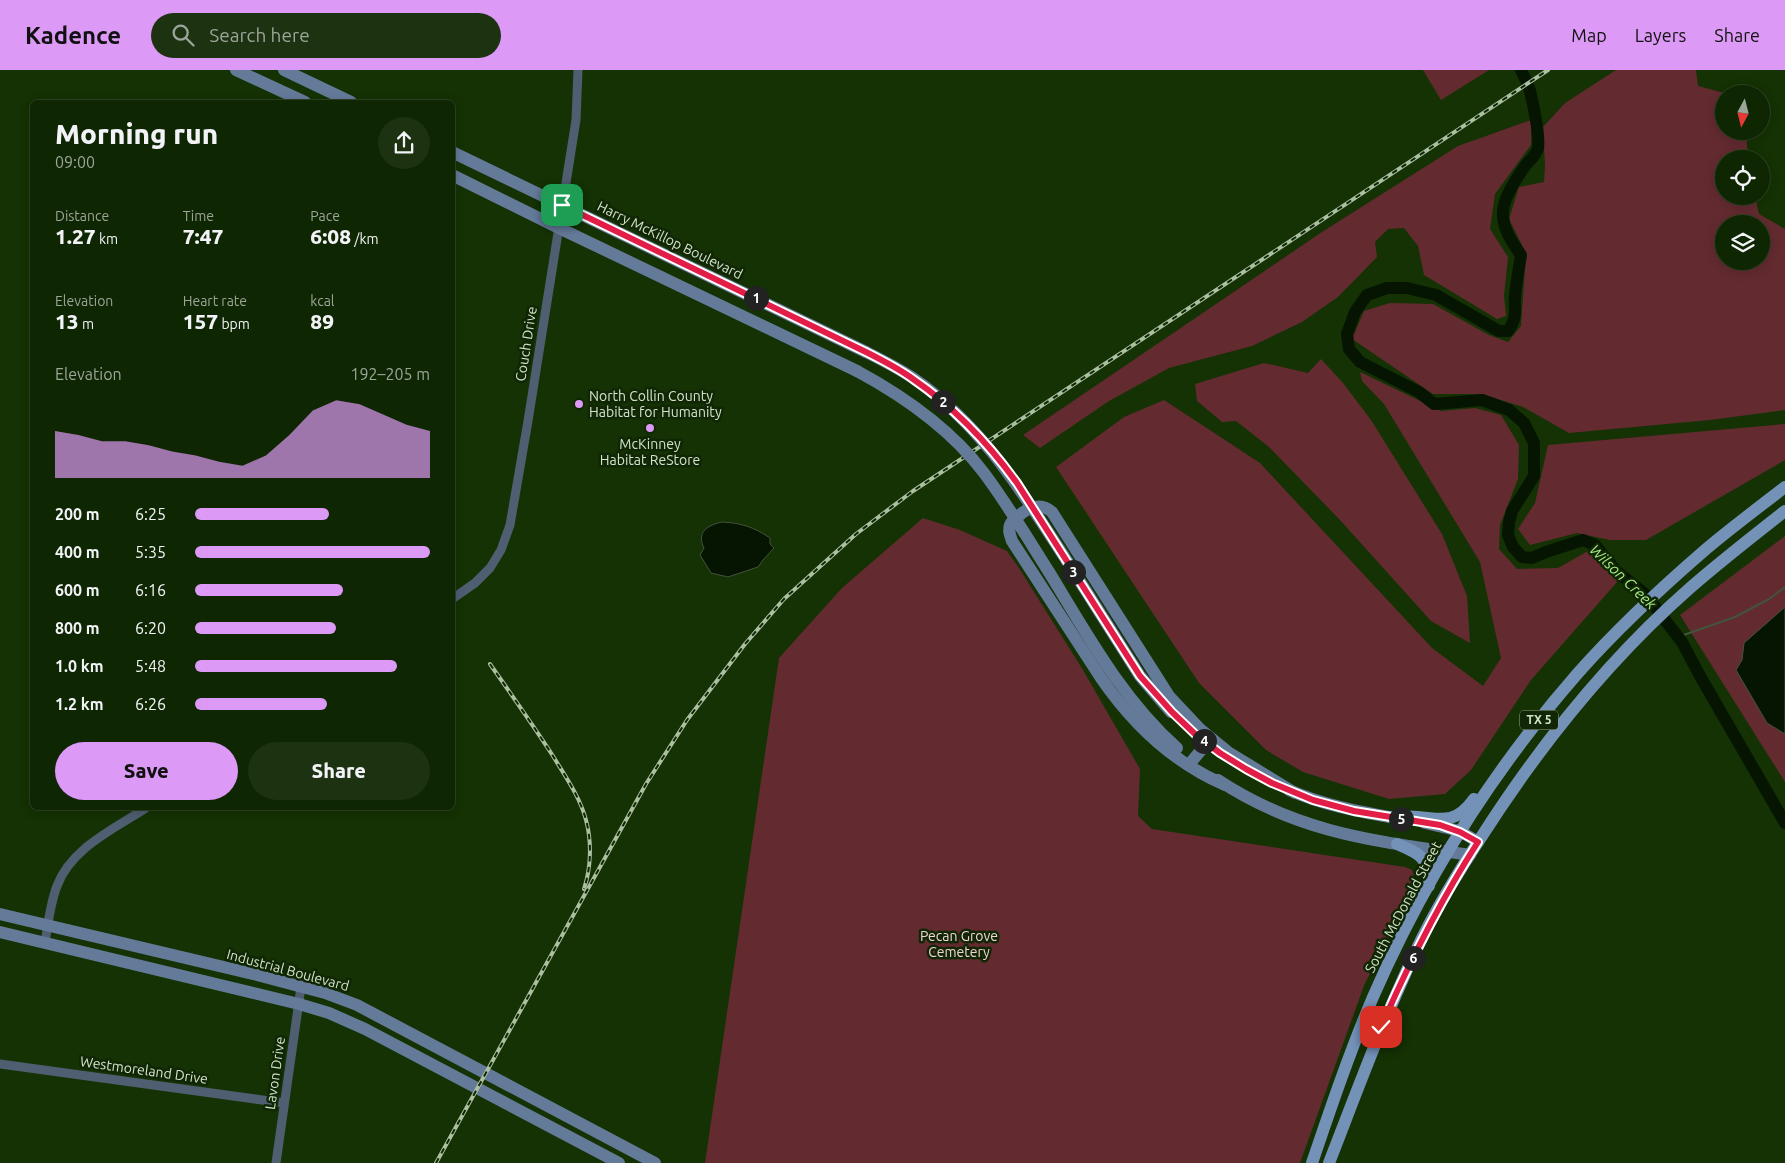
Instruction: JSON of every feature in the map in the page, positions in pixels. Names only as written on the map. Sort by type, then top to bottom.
[{"type":"main road","points":[[236,70],[298,100]]},
{"type":"main road","points":[[284,70],[347,100]]},
{"type":"main road","points":[[300,100],[306,81]]},
{"type":"main road","name":"Harry McKillop Boulevard","points":[[455,153],[866,352],[912,378],[935,395],[968,425],[1017,483],[1140,676],[1178,719],[1207,743],[1246,769],[1295,793],[1343,808],[1440,825],[1460,832],[1478,842]]},
{"type":"main road","points":[[455,176],[857,371],[908,401],[954,439],[983,472],[1123,688],[1158,729],[1192,761],[1225,785],[1265,808],[1308,824],[1347,835],[1470,855]]},
{"type":"main road","name":"South McDonald Street","points":[[1314,1159],[1373,997],[1429,886],[1460,832],[1527,736],[1578,673],[1630,619],[1676,576],[1785,487]]},
{"type":"main road","points":[[1225,785],[1203,776],[1173,755],[1140,726],[1108,689],[1012,541],[1009,532],[1015,518],[1032,507],[1043,507],[1052,512],[1169,696],[1201,730],[1228,752],[1295,793]]},
{"type":"main road","name":"TX 5","points":[[1330,1162],[1371,1051],[1396,993],[1428,927],[1501,805],[1540,751],[1593,687],[1644,632],[1688,589],[1740,545],[1785,511]]},
{"type":"main road","points":[[1390,817],[1416,817],[1439,820],[1459,815],[1467,809],[1508,752],[1527,736]]},
{"type":"main road","points":[[1192,761],[1207,743]]},
{"type":"main road","points":[[1397,844],[1418,853],[1422,857],[1428,868],[1429,886]]},
{"type":"main road","name":"Industrial Boulevard","points":[[0,914],[325,993],[357,1005],[581,1122],[655,1163]]},
{"type":"main road","points":[[0,932],[299,1004],[329,1014],[364,1029],[619,1163]]},
{"type":"main road","points":[[520,1110],[535,1106],[564,1120],[581,1122],[576,1140]]},
{"type":"main road","points":[[1314,1159],[1330,1162]]},
{"type":"street","name":"Couch Drive","points":[[455,597],[475,583],[490,568],[498,556],[508,532],[528,421],[576,120],[578,70]]},
{"type":"street","points":[[45,943],[56,887],[67,867],[86,848],[143,810]]},
{"type":"street","name":"Lavon Drive","points":[[276,1163],[301,987]]},
{"type":"street","name":"Westmoreland Drive","points":[[0,1064],[284,1103]]},
{"type":"green space","points":[[1423,70],[1489,70],[1441,100]]},
{"type":"green space","points":[[1616,70],[1696,70],[1698,86],[1715,91],[1715,140],[1747,140],[1747,150],[1715,150],[1715,205],[1757,205],[1761,215],[1715,215],[1715,270],[1770,270],[1770,220],[1785,229],[1785,410],[1710,420],[1569,433],[1523,407],[1482,394],[1433,394],[1352,339],[1364,311],[1390,303],[1433,304],[1489,335],[1508,342],[1521,326],[1526,253],[1509,219],[1519,187],[1544,182],[1543,127],[1565,103]]},
{"type":"green space","points":[[1531,120],[1531,145],[1495,194],[1490,229],[1508,257],[1504,296],[1506,316],[1497,319],[1424,275],[1418,246],[1404,228],[1388,229],[1375,242],[1377,257],[1338,297],[1302,322],[1252,346],[1169,368],[1109,401],[1040,448],[1023,435],[1322,232],[1458,146]]},
{"type":"green space","points":[[1321,359],[1343,383],[1371,420],[1442,534],[1467,596],[1470,643],[1431,621],[1340,520],[1269,447],[1236,421],[1222,422],[1197,401],[1195,384],[1264,363],[1308,373]]},
{"type":"green space","points":[[1360,372],[1441,411],[1475,408],[1501,415],[1519,445],[1518,479],[1500,525],[1499,549],[1517,569],[1558,568],[1588,551],[1618,581],[1531,680],[1471,770],[1445,794],[1389,799],[1303,772],[1266,750],[1199,683],[1056,467],[1124,417],[1164,400],[1260,463],[1432,648],[1483,686],[1501,658],[1480,562],[1384,404],[1362,381]]},
{"type":"green space","points":[[1785,424],[1785,460],[1646,540],[1610,540],[1577,533],[1530,545],[1518,529],[1535,503],[1548,445]]},
{"type":"green space","name":"Pecan Grove Cemetery","points":[[923,518],[960,530],[1007,551],[1083,670],[1140,769],[1138,816],[1152,829],[1405,867],[1412,870],[1414,876],[1409,902],[1365,983],[1300,1163],[705,1163],[779,658],[842,588]]},
{"type":"green space","points":[[1785,536],[1785,782],[1680,615]]},
{"type":"shaded area","points":[[722,522],[753,528],[770,538],[770,544],[774,548],[758,567],[728,577],[711,573],[700,555],[704,548],[701,538],[708,527]]},
{"type":"shaded area","points":[[1785,607],[1785,734],[1767,723],[1736,670],[1742,660],[1744,643]]},
{"type":"waterway","name":"Wilson Creek","points":[[1521,70],[1530,91],[1536,119],[1538,148],[1510,190],[1503,210],[1506,230],[1521,255],[1515,291],[1514,318],[1508,331],[1499,331],[1436,295],[1407,288],[1387,288],[1367,295],[1355,312],[1347,334],[1349,349],[1360,362],[1419,392],[1434,404],[1482,400],[1509,410],[1524,423],[1534,443],[1534,476],[1512,511],[1508,535],[1513,547],[1522,557],[1532,558],[1583,540],[1595,545],[1616,571],[1645,594],[1682,642],[1785,823]]},
{"type":"waterway","points":[[1678,637],[1735,617],[1769,599],[1785,587]]},
{"type":"railway","points":[[436,1163],[646,784],[687,720],[745,644],[784,599],[856,534],[913,491],[1548,70]]},
{"type":"railway","points":[[490,664],[553,756],[580,803],[588,828],[590,846],[588,872],[584,889]]},
{"type":"place","name":"North Collin County Habitat for Humanity","points":[[579,404]]},
{"type":"place","name":"McKinney Habitat ReStore","points":[[650,428]]},
{"type":"route","points":[[562,205],[866,352],[912,378],[935,395],[977,435],[1017,483],[1140,676],[1185,725],[1220,753],[1261,777],[1313,800],[1354,811],[1440,825],[1460,832],[1478,842],[1455,879],[1424,936],[1381,1027]]}]
